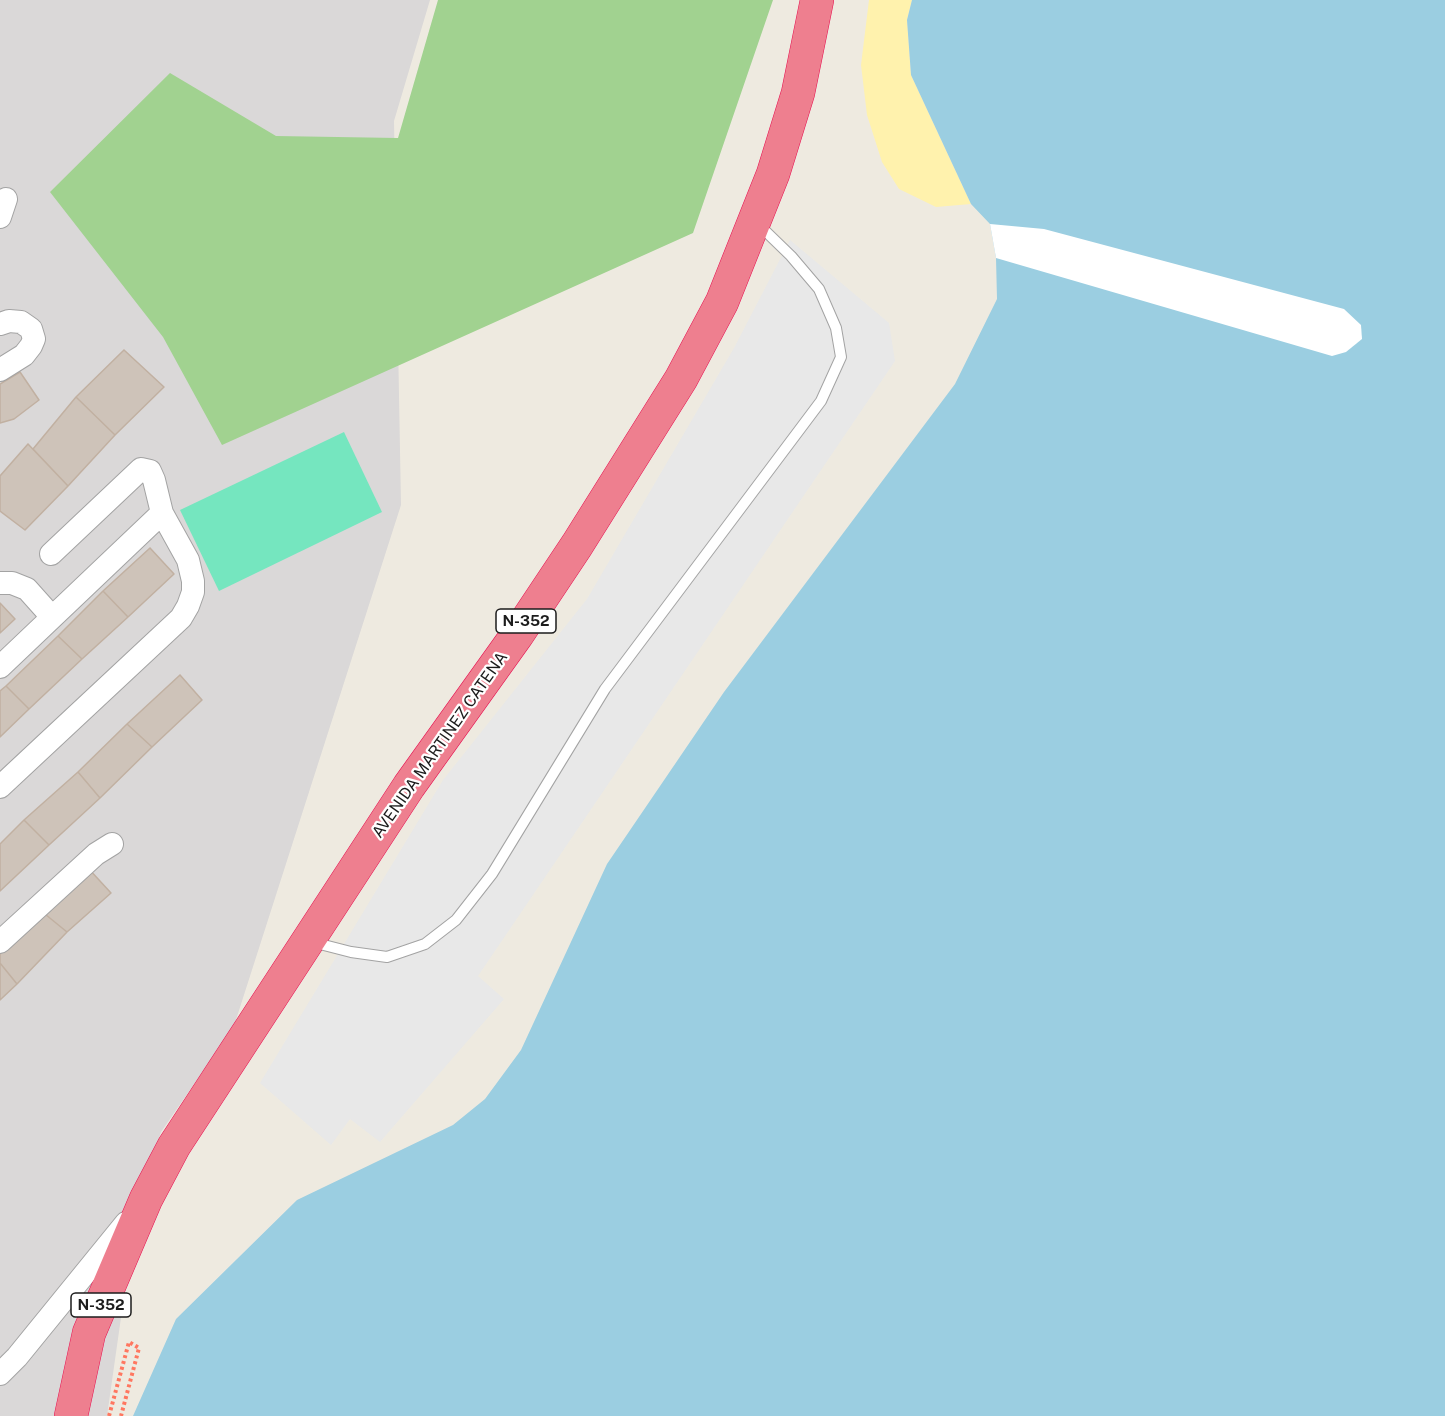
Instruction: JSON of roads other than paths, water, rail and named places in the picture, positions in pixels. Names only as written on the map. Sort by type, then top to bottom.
[{"type":"highway","name":"AVENIDA MARTINEZ CATENA","points":[[71,1416],[89,1333],[146,1199],[174,1146],[409,786],[535,608],[638,450],[681,379],[722,302],[755,221],[798,93],[817,0]]},
{"type":"street","points":[[0,324],[9,321],[21,322],[31,329],[34,339],[32,346],[24,354],[2,370]]},
{"type":"street","points":[[0,787],[181,618],[193,592],[192,570],[162,513],[150,471],[141,469],[51,554]]},
{"type":"street","points":[[0,667],[162,513]]},
{"type":"street","points":[[0,583],[12,583],[27,589],[52,617]]},
{"type":"street","points":[[0,942],[96,854],[112,844]]},
{"type":"street","points":[[0,1374],[17,1357],[146,1199]]},
{"type":"lane","points":[[309,941],[351,952],[387,957],[425,945],[456,920],[492,874],[605,689],[821,401],[841,357],[837,328],[819,289],[791,256],[755,221]]},
{"type":"water","points":[[912,0],[1445,0],[1445,1416],[133,1416],[176,1319],[297,1200],[453,1125],[485,1099],[521,1050],[607,864],[724,692],[955,384],[997,299],[996,258],[990,224],[971,204],[911,75],[907,20]]}]
